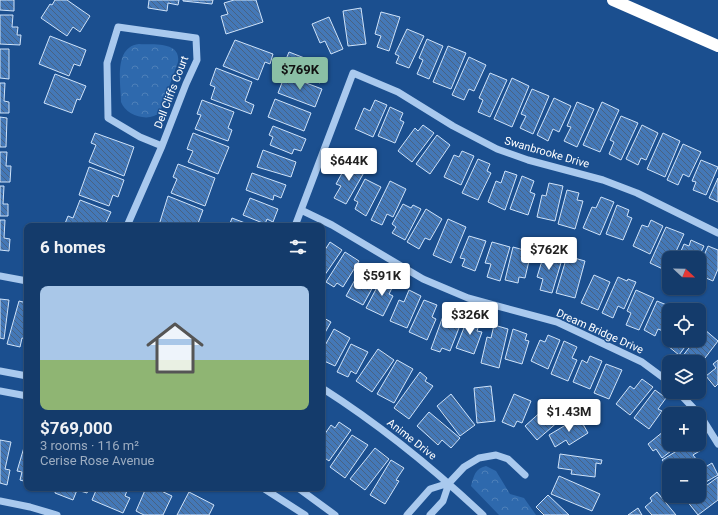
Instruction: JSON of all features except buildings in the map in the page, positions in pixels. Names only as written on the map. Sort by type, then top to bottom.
[{"type":"highway","points":[[613,0],[718,46]]},
{"type":"street","name":"Dell Cliffs Court","points":[[129,223],[162,146],[186,84],[197,60],[196,38],[118,26],[107,63],[108,118],[140,137],[162,146]]},
{"type":"street","name":"Swanbrooke Drive","points":[[301,210],[353,73],[398,92],[453,126],[497,149],[528,160],[603,180],[637,193],[718,233]]},
{"type":"street","points":[[296,223],[301,210]]},
{"type":"street","name":"Dream Bridge Drive","points":[[301,210],[332,225],[423,279],[468,298],[557,322],[642,362],[662,377]]},
{"type":"street","points":[[0,276],[24,280]]},
{"type":"street","points":[[0,372],[24,376]]},
{"type":"street","name":"Anime Drive","points":[[325,390],[396,439],[449,483],[483,515]]},
{"type":"street","points":[[0,391],[24,395]]},
{"type":"street","points":[[685,399],[700,415],[718,444]]},
{"type":"street","points":[[430,515],[443,501],[449,483],[464,467],[479,458],[496,455],[508,459],[525,475]]},
{"type":"street","points":[[407,515],[430,489],[449,483]]},
{"type":"street","points":[[268,491],[305,515]]},
{"type":"street","points":[[302,491],[335,515]]},
{"type":"street","points":[[0,501],[30,507],[57,515]]},
{"type":"green space","points":[[139,44],[171,47],[178,55],[178,62],[160,112],[150,117],[133,114],[124,107],[121,102],[120,67],[122,59],[125,52],[131,47]]},
{"type":"green space","points":[[486,466],[496,471],[510,494],[524,498],[536,515],[499,515],[471,486],[477,471]]}]
